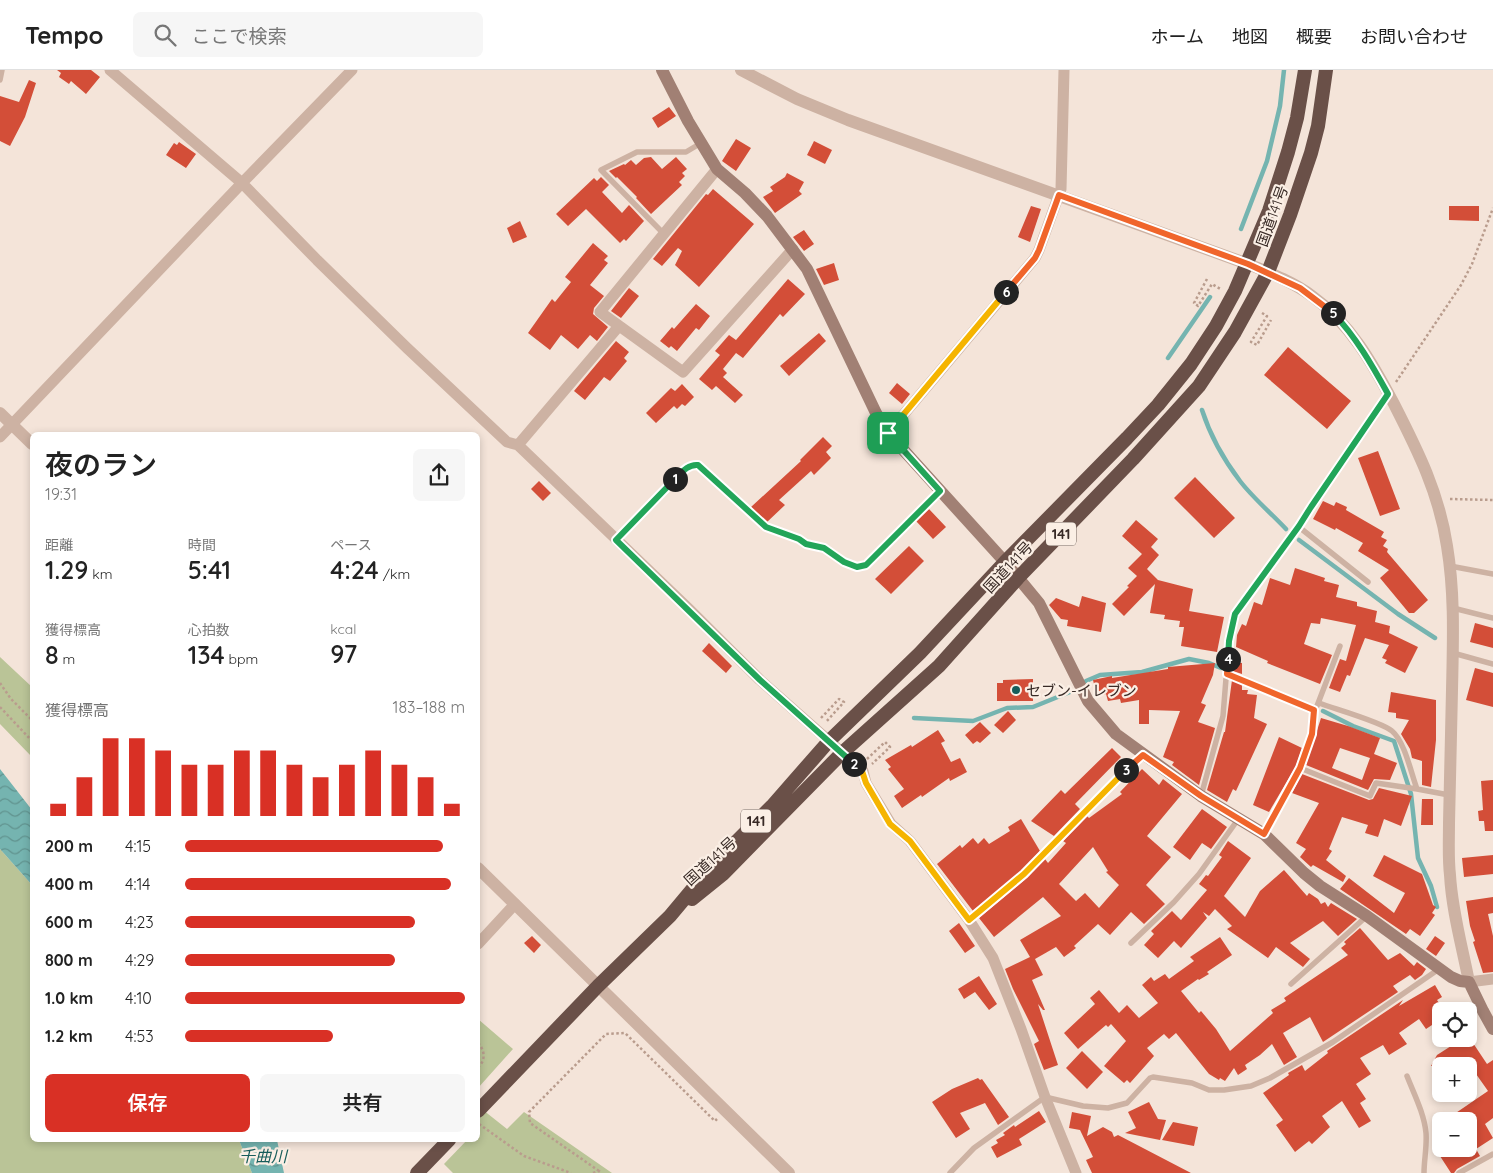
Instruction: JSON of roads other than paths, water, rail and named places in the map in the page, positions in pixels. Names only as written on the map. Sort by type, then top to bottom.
[{"type":"highway","name":"国道141号","points":[[480,1108],[598,986],[670,916],[711,867],[772,806],[829,741],[920,653],[1005,562],[1127,438],[1191,364],[1216,326],[1248,264],[1269,211],[1297,118],[1305,70]]},
{"type":"highway","name":"国道141号","points":[[670,916],[724,874],[842,753],[939,666],[1018,578],[1133,460],[1199,386],[1235,332],[1268,272],[1311,153],[1318,126],[1326,70]]},
{"type":"highway","points":[[417,1173],[447,1142]]},
{"type":"main road","points":[[662,70],[701,143],[717,168],[767,216],[806,269],[876,413],[888,433],[1040,603],[1088,701],[1116,734],[1201,796],[1264,834],[1320,886],[1367,916],[1451,977],[1460,981],[1470,982],[1493,1029]]},
{"type":"street","points":[[110,70],[242,183],[407,348],[507,442],[518,445],[760,680],[862,771],[866,783],[890,824],[910,841],[969,920],[993,958],[1021,1028],[1045,1097],[1076,1173]]},
{"type":"street","points":[[0,437],[352,70]]},
{"type":"street","points":[[741,70],[798,99],[848,120],[1268,272],[1300,288],[1332,312],[1349,329],[1388,394],[1417,448],[1436,498],[1444,532],[1450,566],[1453,608],[1449,795],[1450,877],[1453,907],[1470,982],[1493,979]]},
{"type":"street","points":[[888,433],[1035,258],[1039,250],[1062,182],[1064,70]]},
{"type":"street","points":[[717,168],[600,312],[683,372],[793,249]]},
{"type":"street","points":[[518,445],[619,326]]},
{"type":"street","points":[[0,413],[30,442]]},
{"type":"street","points":[[480,870],[790,1173]]},
{"type":"street","points":[[480,942],[515,904]]},
{"type":"lane","points":[[0,80],[2,70]]},
{"type":"lane","points":[[664,234],[601,170],[637,152],[686,152],[701,143]]},
{"type":"lane","points":[[1201,796],[1223,716],[1229,641],[1235,614],[1299,526],[1388,394]]},
{"type":"lane","points":[[1299,526],[1368,582]]},
{"type":"lane","points":[[1450,566],[1493,574]]},
{"type":"lane","points":[[1453,608],[1493,618]]},
{"type":"lane","points":[[1264,834],[1300,768],[1312,734],[1314,710],[1319,703],[1340,646]]},
{"type":"lane","points":[[1453,653],[1493,664]]},
{"type":"lane","points":[[1227,674],[1314,710]]},
{"type":"lane","points":[[1319,703],[1379,724],[1392,731],[1400,742],[1416,789]]},
{"type":"lane","points":[[969,920],[1024,874],[1115,780],[1143,755]]},
{"type":"lane","points":[[1300,768],[1370,796],[1376,783],[1449,795]]},
{"type":"lane","points":[[1131,943],[1174,902],[1199,874],[1239,818]]},
{"type":"lane","points":[[1291,984],[1367,916]]},
{"type":"lane","points":[[950,1173],[974,1148],[1045,1097],[1083,1106],[1108,1108],[1127,1103],[1153,1077],[1192,1084],[1209,1090],[1251,1086],[1270,1078],[1333,1042],[1440,968]]},
{"type":"lane","points":[[1407,1076],[1423,1117],[1426,1132],[1424,1173]]},
{"type":"lane","points":[[1459,1173],[1493,1154]]},
{"type":"water","points":[[0,769],[30,807],[30,883],[0,849]]},
{"type":"water","name":"千曲川","points":[[240,1142],[277,1142],[284,1173],[252,1173]]},
{"type":"waterway","points":[[1241,229],[1267,161],[1280,106],[1284,70]]},
{"type":"waterway","points":[[1168,358],[1210,297]]},
{"type":"waterway","points":[[1202,410],[1213,438],[1234,473],[1286,529]]},
{"type":"waterway","points":[[1299,540],[1398,614],[1435,638]]},
{"type":"waterway","points":[[1086,681],[1100,675],[1142,672],[1189,659],[1209,663],[1221,668]]},
{"type":"waterway","points":[[914,718],[973,721],[1007,708],[1033,707],[1070,692]]},
{"type":"waterway","points":[[1323,711],[1353,726],[1394,741],[1411,794],[1418,858],[1431,886],[1437,907]]},
{"type":"place","name":"セブン-イレブン","points":[[1016,690]]}]
